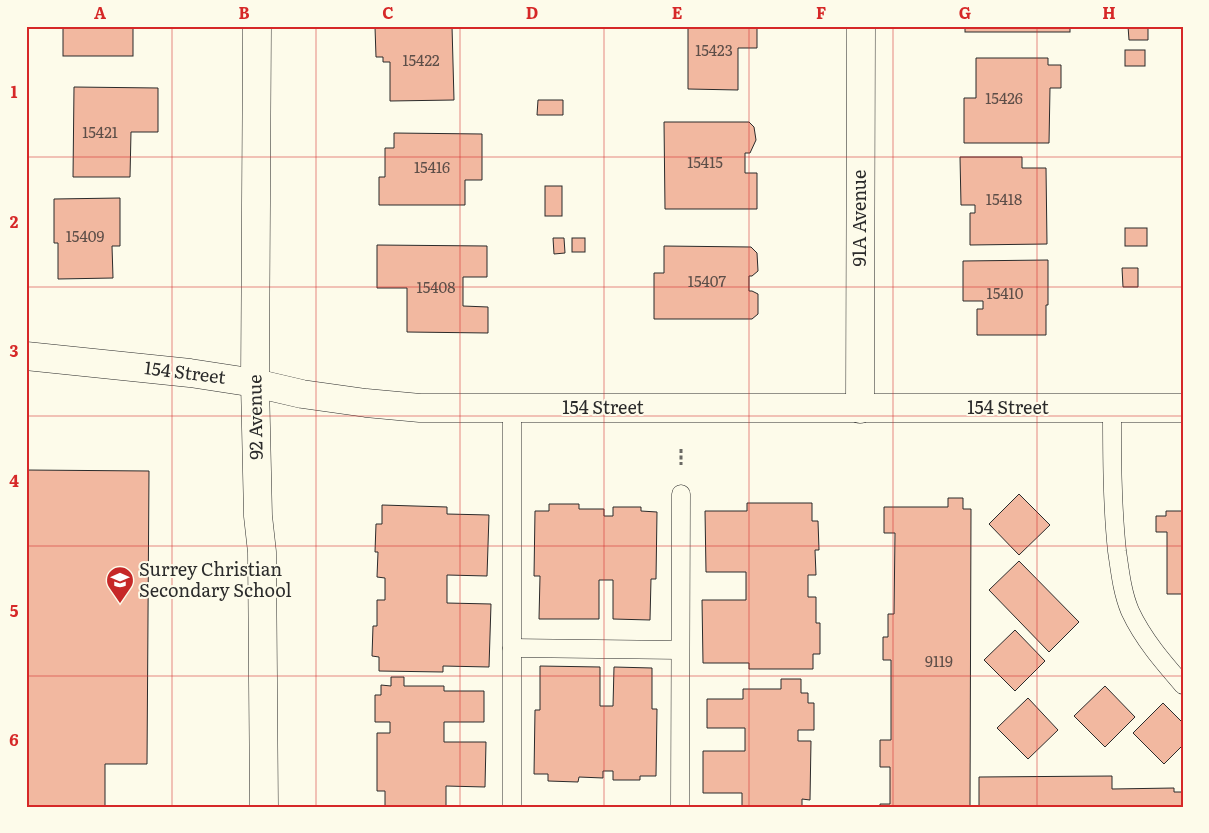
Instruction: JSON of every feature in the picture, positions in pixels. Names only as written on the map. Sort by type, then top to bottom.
[{"type":"street","name":"92 Avenue","points":[[257,26],[255,383],[258,516],[262,552],[264,807]]},
{"type":"street","name":"91A Avenue","points":[[860,409],[861,26]]},
{"type":"street","name":"154 Street","points":[[26,356],[190,373],[255,383],[302,394],[411,408],[1183,408]]},
{"type":"lane","points":[[1112,407],[1113,503],[1117,550],[1123,587],[1129,609],[1138,628],[1183,685]]},
{"type":"lane","points":[[512,408],[512,807]]},
{"type":"lane","points":[[680,807],[681,494]]},
{"type":"lane","points":[[512,648],[680,650]]},
{"type":"building","points":[[63,26],[133,26],[133,56],[63,56]]},
{"type":"building","points":[[452,26],[454,100],[390,101],[390,62],[383,62],[383,57],[376,57],[375,27]]},
{"type":"building","points":[[688,26],[757,26],[757,48],[738,48],[738,90],[688,89]]},
{"type":"building","points":[[965,26],[1070,26],[1070,32],[965,32]]},
{"type":"building","points":[[1128,26],[1148,26],[1148,40],[1129,40]]},
{"type":"building","points":[[1125,50],[1145,50],[1145,66],[1125,66]]},
{"type":"building","points":[[976,58],[1048,58],[1048,65],[1061,65],[1061,88],[1050,88],[1049,143],[964,143],[964,98],[976,98]]},
{"type":"building","points":[[74,87],[158,88],[158,132],[131,132],[130,177],[73,177]]},
{"type":"building","points":[[538,100],[563,100],[563,115],[537,115]]},
{"type":"building","points":[[664,122],[749,122],[754,127],[756,140],[750,153],[745,153],[745,173],[757,173],[757,209],[665,209]]},
{"type":"building","points":[[394,133],[482,134],[482,180],[465,180],[465,205],[379,205],[379,177],[385,177],[385,148],[394,148]]},
{"type":"building","points":[[960,157],[1022,157],[1022,168],[1046,168],[1047,244],[970,245],[970,213],[975,213],[975,205],[961,205]]},
{"type":"building","points":[[545,186],[562,186],[562,216],[545,216]]},
{"type":"building","points":[[120,198],[120,246],[112,246],[113,278],[58,279],[58,243],[54,243],[54,199]]},
{"type":"building","points":[[1125,228],[1147,228],[1147,246],[1125,246]]},
{"type":"building","points":[[553,238],[564,238],[565,253],[554,254]]},
{"type":"building","points":[[572,238],[585,238],[585,252],[572,252]]},
{"type":"building","points":[[377,245],[487,246],[487,277],[463,277],[463,306],[488,307],[488,333],[407,332],[407,288],[377,288]]},
{"type":"building","points":[[664,246],[751,247],[757,253],[758,271],[749,276],[749,291],[758,294],[758,314],[752,319],[654,319],[654,273],[664,273]]},
{"type":"building","points":[[1048,260],[1046,335],[977,335],[977,309],[983,309],[983,301],[963,301],[963,261]]},
{"type":"building","points":[[1122,268],[1138,268],[1138,287],[1123,287]]},
{"type":"building","points":[[26,470],[149,471],[147,764],[105,764],[105,807],[26,807]]},
{"type":"building","points":[[1019,494],[1050,525],[1019,555],[989,524]]},
{"type":"building","points":[[948,498],[963,498],[963,509],[971,509],[970,807],[880,807],[880,804],[890,804],[890,767],[880,767],[880,740],[891,740],[891,660],[883,660],[883,637],[888,637],[888,614],[894,614],[895,533],[884,533],[884,507],[948,507]]},
{"type":"building","points":[[747,503],[812,503],[812,521],[818,521],[819,550],[815,550],[816,575],[808,575],[808,597],[816,597],[816,623],[820,623],[820,654],[813,654],[813,669],[749,669],[749,663],[703,663],[702,600],[746,600],[746,572],[706,572],[705,511],[747,511]]},
{"type":"building","points":[[549,504],[579,504],[579,509],[604,509],[604,516],[613,516],[613,507],[641,507],[641,511],[657,512],[656,579],[651,579],[650,620],[613,619],[613,580],[599,580],[599,619],[539,619],[540,576],[534,576],[535,511],[549,511]]},
{"type":"building","points":[[382,505],[447,507],[447,514],[489,515],[487,576],[447,575],[447,603],[491,604],[489,667],[443,666],[443,672],[379,671],[379,657],[372,656],[373,626],[377,626],[377,600],[385,600],[385,578],[377,577],[378,552],[375,552],[376,524],[382,524]]},
{"type":"building","points":[[1166,511],[1183,511],[1183,594],[1167,594],[1167,532],[1156,532],[1156,516],[1166,516]]},
{"type":"building","points":[[1019,561],[1079,622],[1049,652],[989,590]]},
{"type":"building","points":[[1015,630],[1045,661],[1015,691],[984,660]]},
{"type":"building","points":[[540,666],[600,667],[600,706],[613,706],[614,667],[652,668],[652,709],[657,709],[656,776],[640,776],[640,780],[613,780],[613,771],[603,771],[603,778],[579,777],[578,782],[548,781],[548,774],[534,774],[535,710],[540,710]]},
{"type":"building","points":[[391,677],[404,677],[404,686],[444,686],[444,691],[484,691],[484,722],[444,722],[444,742],[486,742],[485,787],[446,786],[446,807],[385,807],[385,791],[377,791],[377,733],[390,733],[390,722],[375,722],[375,695],[381,695],[381,685],[391,686]]},
{"type":"building","points":[[781,679],[801,679],[801,693],[808,693],[808,703],[814,703],[814,730],[798,730],[798,741],[811,741],[810,800],[802,799],[802,807],[742,807],[742,793],[703,793],[703,751],[745,751],[745,728],[707,728],[707,699],[743,699],[743,689],[781,689]]},
{"type":"building","points":[[1105,686],[1135,717],[1105,747],[1074,716]]},
{"type":"building","points":[[1028,698],[1058,730],[1028,759],[997,728]]},
{"type":"building","points":[[1163,703],[1183,723],[1183,745],[1164,764],[1133,733]]},
{"type":"building","points":[[1112,776],[1112,789],[1174,788],[1174,792],[1183,792],[1183,807],[979,807],[979,777]]},
{"type":"place","name":"Surrey Christian Secondary School","points":[[120,604]]}]
